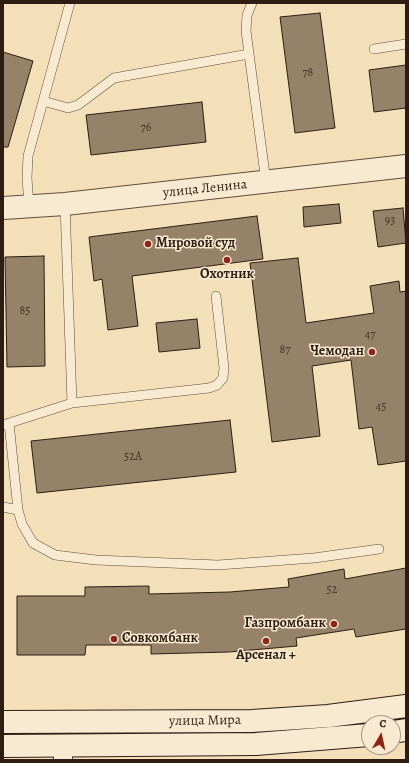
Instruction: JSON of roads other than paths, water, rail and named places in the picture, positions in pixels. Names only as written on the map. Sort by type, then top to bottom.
[{"type":"main road","name":"улица Ленина","points":[[3,208],[65,204],[266,183],[406,166]]},
{"type":"main road","name":"улица Мира","points":[[3,722],[252,721],[328,716],[406,706]]},
{"type":"main road","points":[[62,722],[63,753]]},
{"type":"main road","name":"улица Мира","points":[[3,746],[63,753],[256,744],[361,735]]},
{"type":"lane","points":[[29,206],[27,178],[28,156],[70,3]]},
{"type":"lane","points":[[252,3],[247,15],[246,31],[266,183]]},
{"type":"lane","points":[[374,49],[406,44]]},
{"type":"lane","points":[[43,101],[68,108],[78,105],[114,78],[249,54]]},
{"type":"lane","points":[[65,204],[72,403]]},
{"type":"lane","points":[[216,296],[224,368],[223,378],[217,385],[209,388],[72,403],[6,424],[18,510],[22,524],[33,543],[55,555],[69,558],[218,565],[314,558],[379,549]]},
{"type":"lane","points":[[3,506],[18,510]]},
{"type":"place","name":"Мировой суд","points":[[148,244]]},
{"type":"place","name":"Охотник","points":[[227,260]]},
{"type":"place","name":"Чемодан","points":[[372,352]]},
{"type":"place","name":"Газпромбанк","points":[[334,624]]},
{"type":"place","name":"Совкомбанк","points":[[114,639]]},
{"type":"place","name":"Арсенал +","points":[[266,641]]}]
